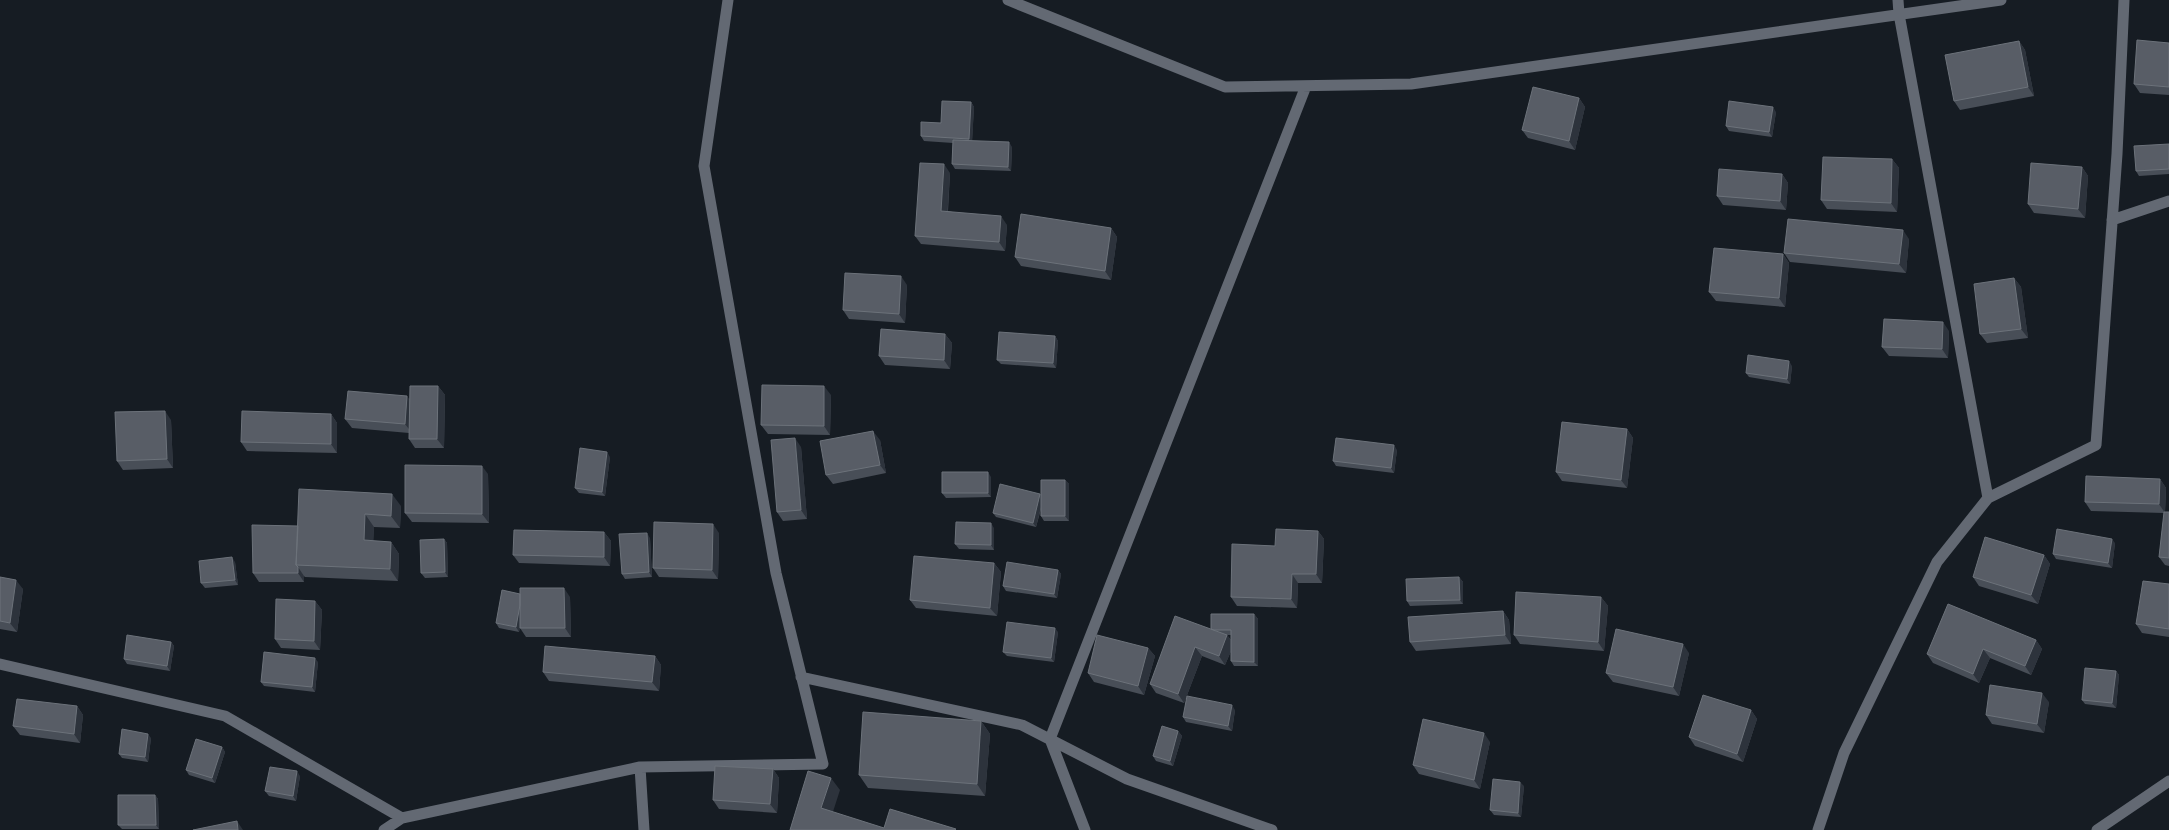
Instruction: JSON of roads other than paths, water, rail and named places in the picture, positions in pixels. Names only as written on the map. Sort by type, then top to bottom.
[{"type":"street","points":[[384,830],[402,818],[640,767],[823,764],[776,574],[704,166],[728,0]]},
{"type":"street","points":[[1008,0],[1225,87],[1411,84],[2001,0]]},
{"type":"street","points":[[1898,0],[1899,14],[1988,498]]},
{"type":"street","points":[[1818,830],[1844,753],[1937,562],[1988,498],[2096,445],[2117,154],[2124,0]]},
{"type":"street","points":[[1085,830],[1050,739],[1306,86]]},
{"type":"street","points":[[2112,220],[2169,201]]},
{"type":"street","points":[[0,664],[225,716],[402,818]]},
{"type":"street","points":[[801,677],[1022,725],[1127,778],[1272,830]]},
{"type":"street","points":[[640,767],[644,830]]},
{"type":"street","points":[[2097,830],[2169,781]]}]
